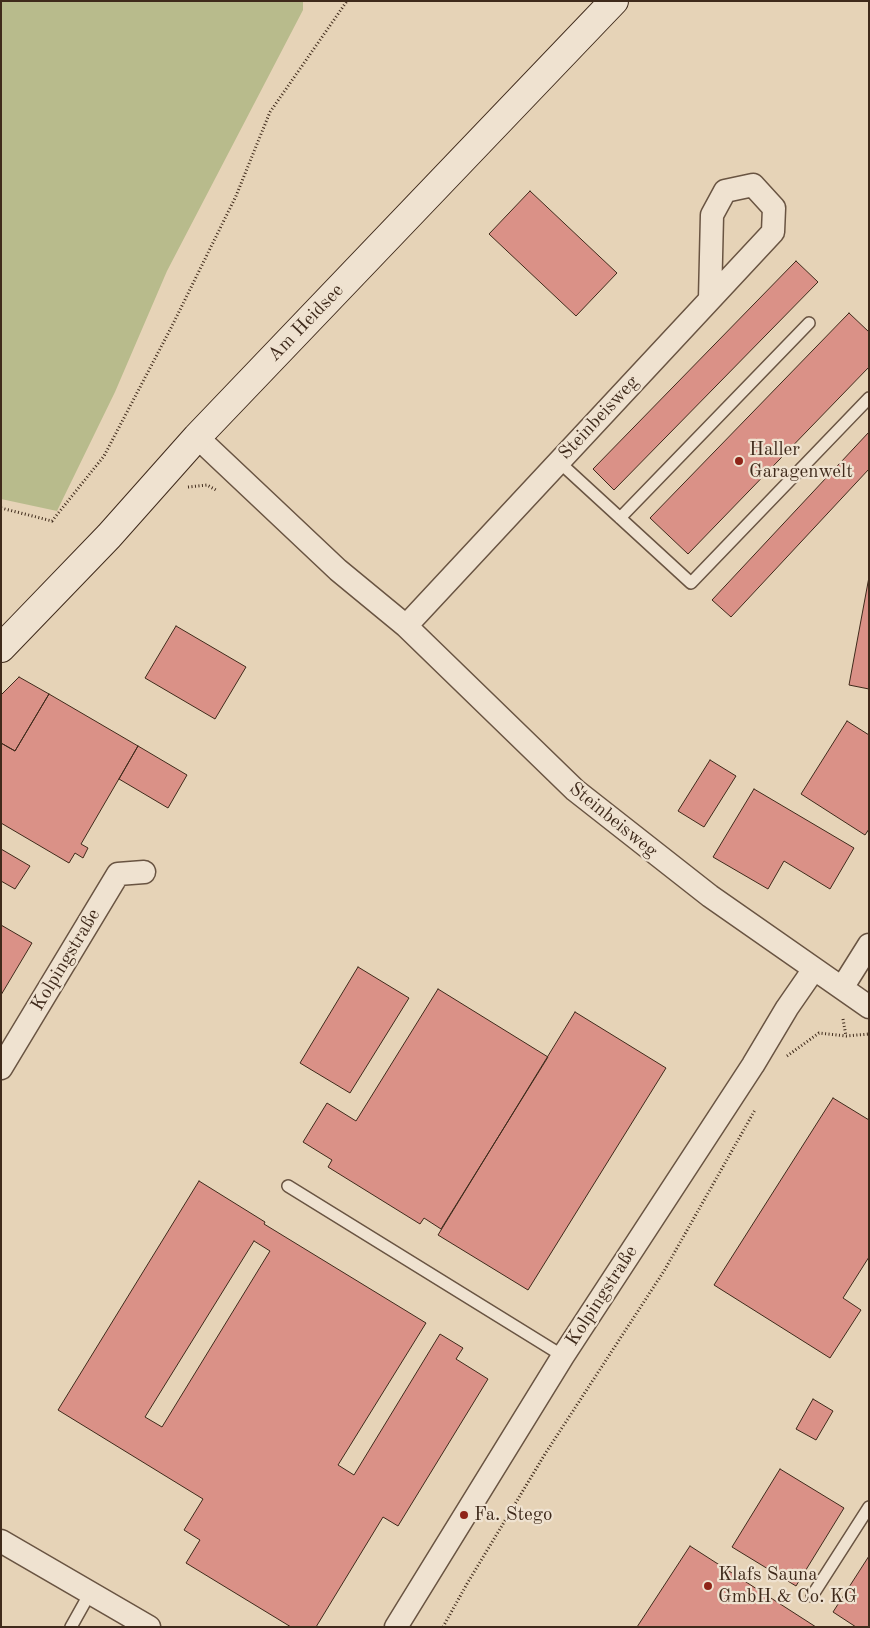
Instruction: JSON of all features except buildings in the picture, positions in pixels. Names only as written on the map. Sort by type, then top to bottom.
[{"type":"main road","name":"Am Heidsee","points":[[1,648],[109,536],[197,437],[614,1]]},
{"type":"street","name":"Steinbeisweg","points":[[406,626],[558,462],[710,299],[772,232],[774,208],[753,186],[725,191],[712,215],[710,299]]},
{"type":"street","name":"Steinbeisweg","points":[[197,437],[338,570],[406,626],[574,790],[710,896],[869,1007]]},
{"type":"street","name":"Kolpingstraße","points":[[1,1068],[118,874],[144,872]]},
{"type":"street","points":[[842,988],[869,945]]},
{"type":"street","name":"Kolpingstraße","points":[[396,1627],[563,1356],[814,969]]},
{"type":"street","points":[[1,1541],[149,1627]]},
{"type":"lane","points":[[620,518],[809,323]]},
{"type":"lane","points":[[558,462],[691,583],[869,398]]},
{"type":"lane","points":[[288,1186],[563,1356]]},
{"type":"lane","points":[[812,1596],[869,1507]]},
{"type":"lane","points":[[71,1627],[90,1593]]},
{"type":"path","points":[[1,508],[52,520],[104,456],[176,318],[236,196],[270,112],[346,1]]},
{"type":"path","points":[[783,1060],[819,1033],[846,1036],[869,1034]]},
{"type":"path","points":[[443,1627],[545,1454],[664,1271],[758,1105]]},
{"type":"green space","points":[[1,1],[303,1],[303,10],[167,271],[115,392],[57,511],[1,499]]},
{"type":"place","name":"Haller Garagenwelt","points":[[739,461]]},
{"type":"place","name":"Fa. Stego","points":[[464,1515]]},
{"type":"place","name":"Klafs Sauna GmbH & Co. KG","points":[[708,1586]]}]
